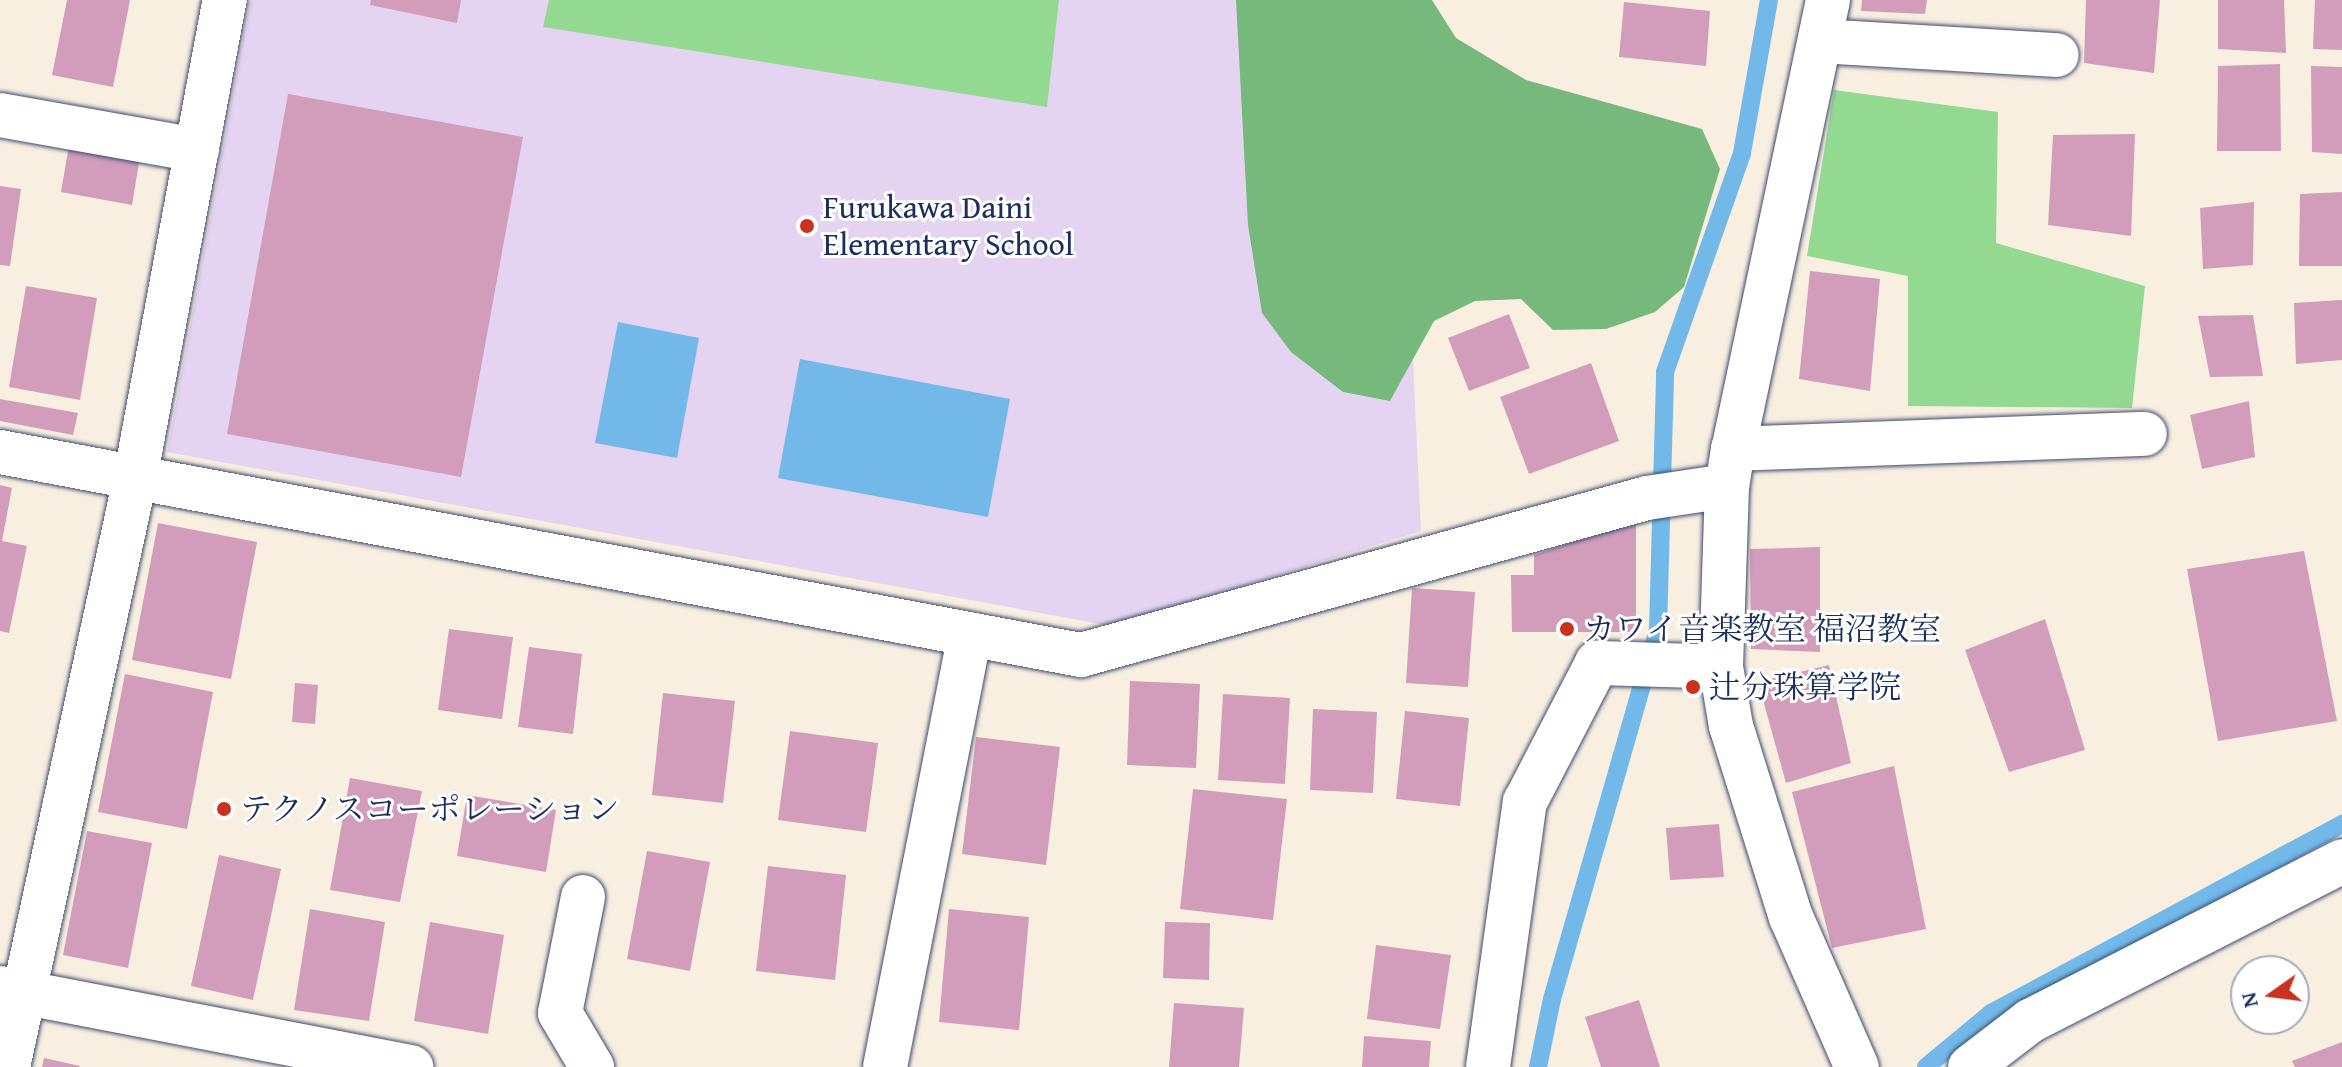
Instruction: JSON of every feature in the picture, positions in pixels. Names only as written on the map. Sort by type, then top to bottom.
[{"type":"street","points":[[8,1067],[12,991],[135,479],[225,0]]},
{"type":"street","points":[[1857,1067],[1791,917],[1731,726],[1699,481],[1824,20],[2057,55]]},
{"type":"street","points":[[0,115],[197,150]]},
{"type":"street","points":[[0,452],[1081,655],[1699,481],[2145,434]]},
{"type":"street","points":[[885,1067],[970,634]]},
{"type":"street","points":[[1488,1067],[1525,802],[1597,663],[1721,667]]},
{"type":"street","points":[[1970,1067],[2030,1021],[2342,861]]},
{"type":"street","points":[[583,897],[560,1013],[592,1067]]},
{"type":"street","points":[[12,991],[411,1067]]},
{"type":"shaded area","name":"Furukawa Daini Elementary School","points":[[250,0],[1396,0],[1421,531],[1111,626],[167,452]]},
{"type":"green space","points":[[549,0],[1059,0],[1047,107],[543,27]]},
{"type":"green space","points":[[1236,0],[1432,0],[1456,38],[1526,80],[1702,129],[1720,169],[1684,287],[1655,312],[1606,329],[1553,330],[1521,299],[1475,301],[1434,321],[1390,401],[1343,392],[1291,352],[1262,313],[1248,225]]},
{"type":"green space","points":[[1834,90],[1998,112],[1996,243],[2145,286],[2132,408],[1908,406],[1908,276],[1807,256]]},
{"type":"water","points":[[618,322],[699,338],[677,458],[595,443]]},
{"type":"water","points":[[800,359],[1010,399],[988,517],[778,478]]},
{"type":"building","points":[[67,0],[130,0],[113,87],[52,75]]},
{"type":"building","points":[[371,0],[461,0],[457,23],[370,5]]},
{"type":"building","points":[[1862,0],[1927,0],[1925,14],[1861,11]]},
{"type":"building","points":[[2086,0],[2160,0],[2154,73],[2084,63]]},
{"type":"building","points":[[2218,0],[2284,0],[2286,53],[2218,49]]},
{"type":"building","points":[[2315,0],[2342,0],[2342,50],[2313,49]]},
{"type":"building","points":[[1624,2],[1710,11],[1706,66],[1619,57]]},
{"type":"building","points":[[2280,64],[2281,151],[2217,151],[2218,66]]},
{"type":"building","points":[[2311,66],[2342,67],[2342,154],[2312,152]]},
{"type":"building","points":[[288,94],[523,137],[461,477],[227,434]]},
{"type":"building","points":[[2135,134],[2131,236],[2048,225],[2053,135]]},
{"type":"building","points":[[69,145],[140,157],[132,205],[61,192]]},
{"type":"building","points":[[0,186],[21,189],[10,266],[0,265]]},
{"type":"building","points":[[2342,192],[2342,266],[2299,266],[2300,194]]},
{"type":"building","points":[[2254,202],[2253,265],[2203,269],[2200,208]]},
{"type":"building","points":[[1810,271],[1880,279],[1870,391],[1799,379]]},
{"type":"building","points":[[26,286],[97,298],[80,400],[9,387]]},
{"type":"building","points":[[2342,300],[2342,360],[2296,364],[2294,303]]},
{"type":"building","points":[[1509,314],[1530,368],[1469,391],[1448,338]]},
{"type":"building","points":[[2253,315],[2263,376],[2210,377],[2198,316]]},
{"type":"building","points":[[1591,363],[1619,441],[1529,474],[1500,397]]},
{"type":"building","points":[[0,399],[78,413],[73,435],[0,421]]},
{"type":"building","points":[[2249,401],[2255,457],[2202,469],[2190,415]]},
{"type":"building","points":[[0,485],[12,488],[2,541],[27,546],[9,633],[0,631]]},
{"type":"building","points":[[1636,521],[1636,632],[1512,632],[1511,575],[1534,575],[1534,555]]},
{"type":"building","points":[[158,523],[257,542],[231,679],[132,660]]},
{"type":"building","points":[[1820,547],[1820,652],[1751,649],[1750,549]]},
{"type":"building","points":[[2304,551],[2337,721],[2218,741],[2187,569]]},
{"type":"building","points":[[1412,588],[1475,592],[1468,687],[1406,683]]},
{"type":"building","points":[[2045,619],[2085,750],[2009,772],[1965,650]]},
{"type":"building","points":[[449,629],[513,637],[502,719],[438,710]]},
{"type":"building","points":[[529,647],[582,654],[573,734],[518,727]]},
{"type":"building","points":[[1829,665],[1851,763],[1786,783],[1758,682]]},
{"type":"building","points":[[125,674],[213,692],[187,829],[98,812]]},
{"type":"building","points":[[1130,681],[1200,684],[1196,768],[1127,765]]},
{"type":"building","points":[[295,683],[318,685],[315,724],[292,722]]},
{"type":"building","points":[[663,693],[735,701],[723,803],[652,795]]},
{"type":"building","points":[[1223,694],[1290,698],[1285,784],[1218,780]]},
{"type":"building","points":[[1313,709],[1377,712],[1373,793],[1310,790]]},
{"type":"building","points":[[1405,711],[1469,718],[1460,806],[1396,799]]},
{"type":"building","points":[[790,731],[878,743],[866,832],[778,820]]},
{"type":"building","points":[[976,737],[1060,747],[1046,865],[962,854]]},
{"type":"building","points":[[1894,766],[1926,929],[1832,948],[1792,792]]},
{"type":"building","points":[[350,778],[422,791],[400,902],[330,890]]},
{"type":"building","points":[[1193,789],[1287,799],[1273,920],[1180,909]]},
{"type":"building","points":[[467,795],[556,810],[546,872],[457,856]]},
{"type":"building","points":[[1719,824],[1724,877],[1670,880],[1666,828]]},
{"type":"building","points":[[87,831],[152,843],[128,968],[63,955]]},
{"type":"building","points":[[647,851],[710,862],[690,971],[627,959]]},
{"type":"building","points":[[219,855],[281,869],[253,1000],[191,986]]},
{"type":"building","points":[[768,866],[846,875],[835,980],[756,971]]},
{"type":"building","points":[[310,909],[385,922],[369,1021],[294,1010]]},
{"type":"building","points":[[949,909],[1029,917],[1019,1030],[939,1022]]},
{"type":"building","points":[[430,922],[504,935],[488,1034],[414,1021]]},
{"type":"building","points":[[1165,922],[1210,923],[1209,980],[1163,978]]},
{"type":"building","points":[[1376,945],[1451,955],[1440,1029],[1367,1019]]},
{"type":"building","points":[[1639,1000],[1660,1067],[1601,1067],[1585,1017]]},
{"type":"building","points":[[1174,1003],[1244,1008],[1239,1067],[1169,1067]]},
{"type":"building","points":[[1364,1036],[1431,1041],[1429,1067],[1362,1067]]},
{"type":"building","points":[[2342,1042],[2342,1067],[2295,1067],[2292,1061]]},
{"type":"building","points":[[44,1058],[80,1066],[42,1067]]},
{"type":"waterway","points":[[1538,1067],[1552,999],[1658,629],[1665,372],[1742,153],[1769,0]]},
{"type":"waterway","points":[[1926,1067],[1991,1013],[2342,824]]},
{"type":"place","name":"Furukawa Daini Elementary School","points":[[807,226]]},
{"type":"place","name":"カワイ音楽教室 福沼教室","points":[[1567,629]]},
{"type":"place","name":"辻分珠算学院","points":[[1693,687]]},
{"type":"place","name":"テクノスコーポレーション","points":[[224,809]]}]
